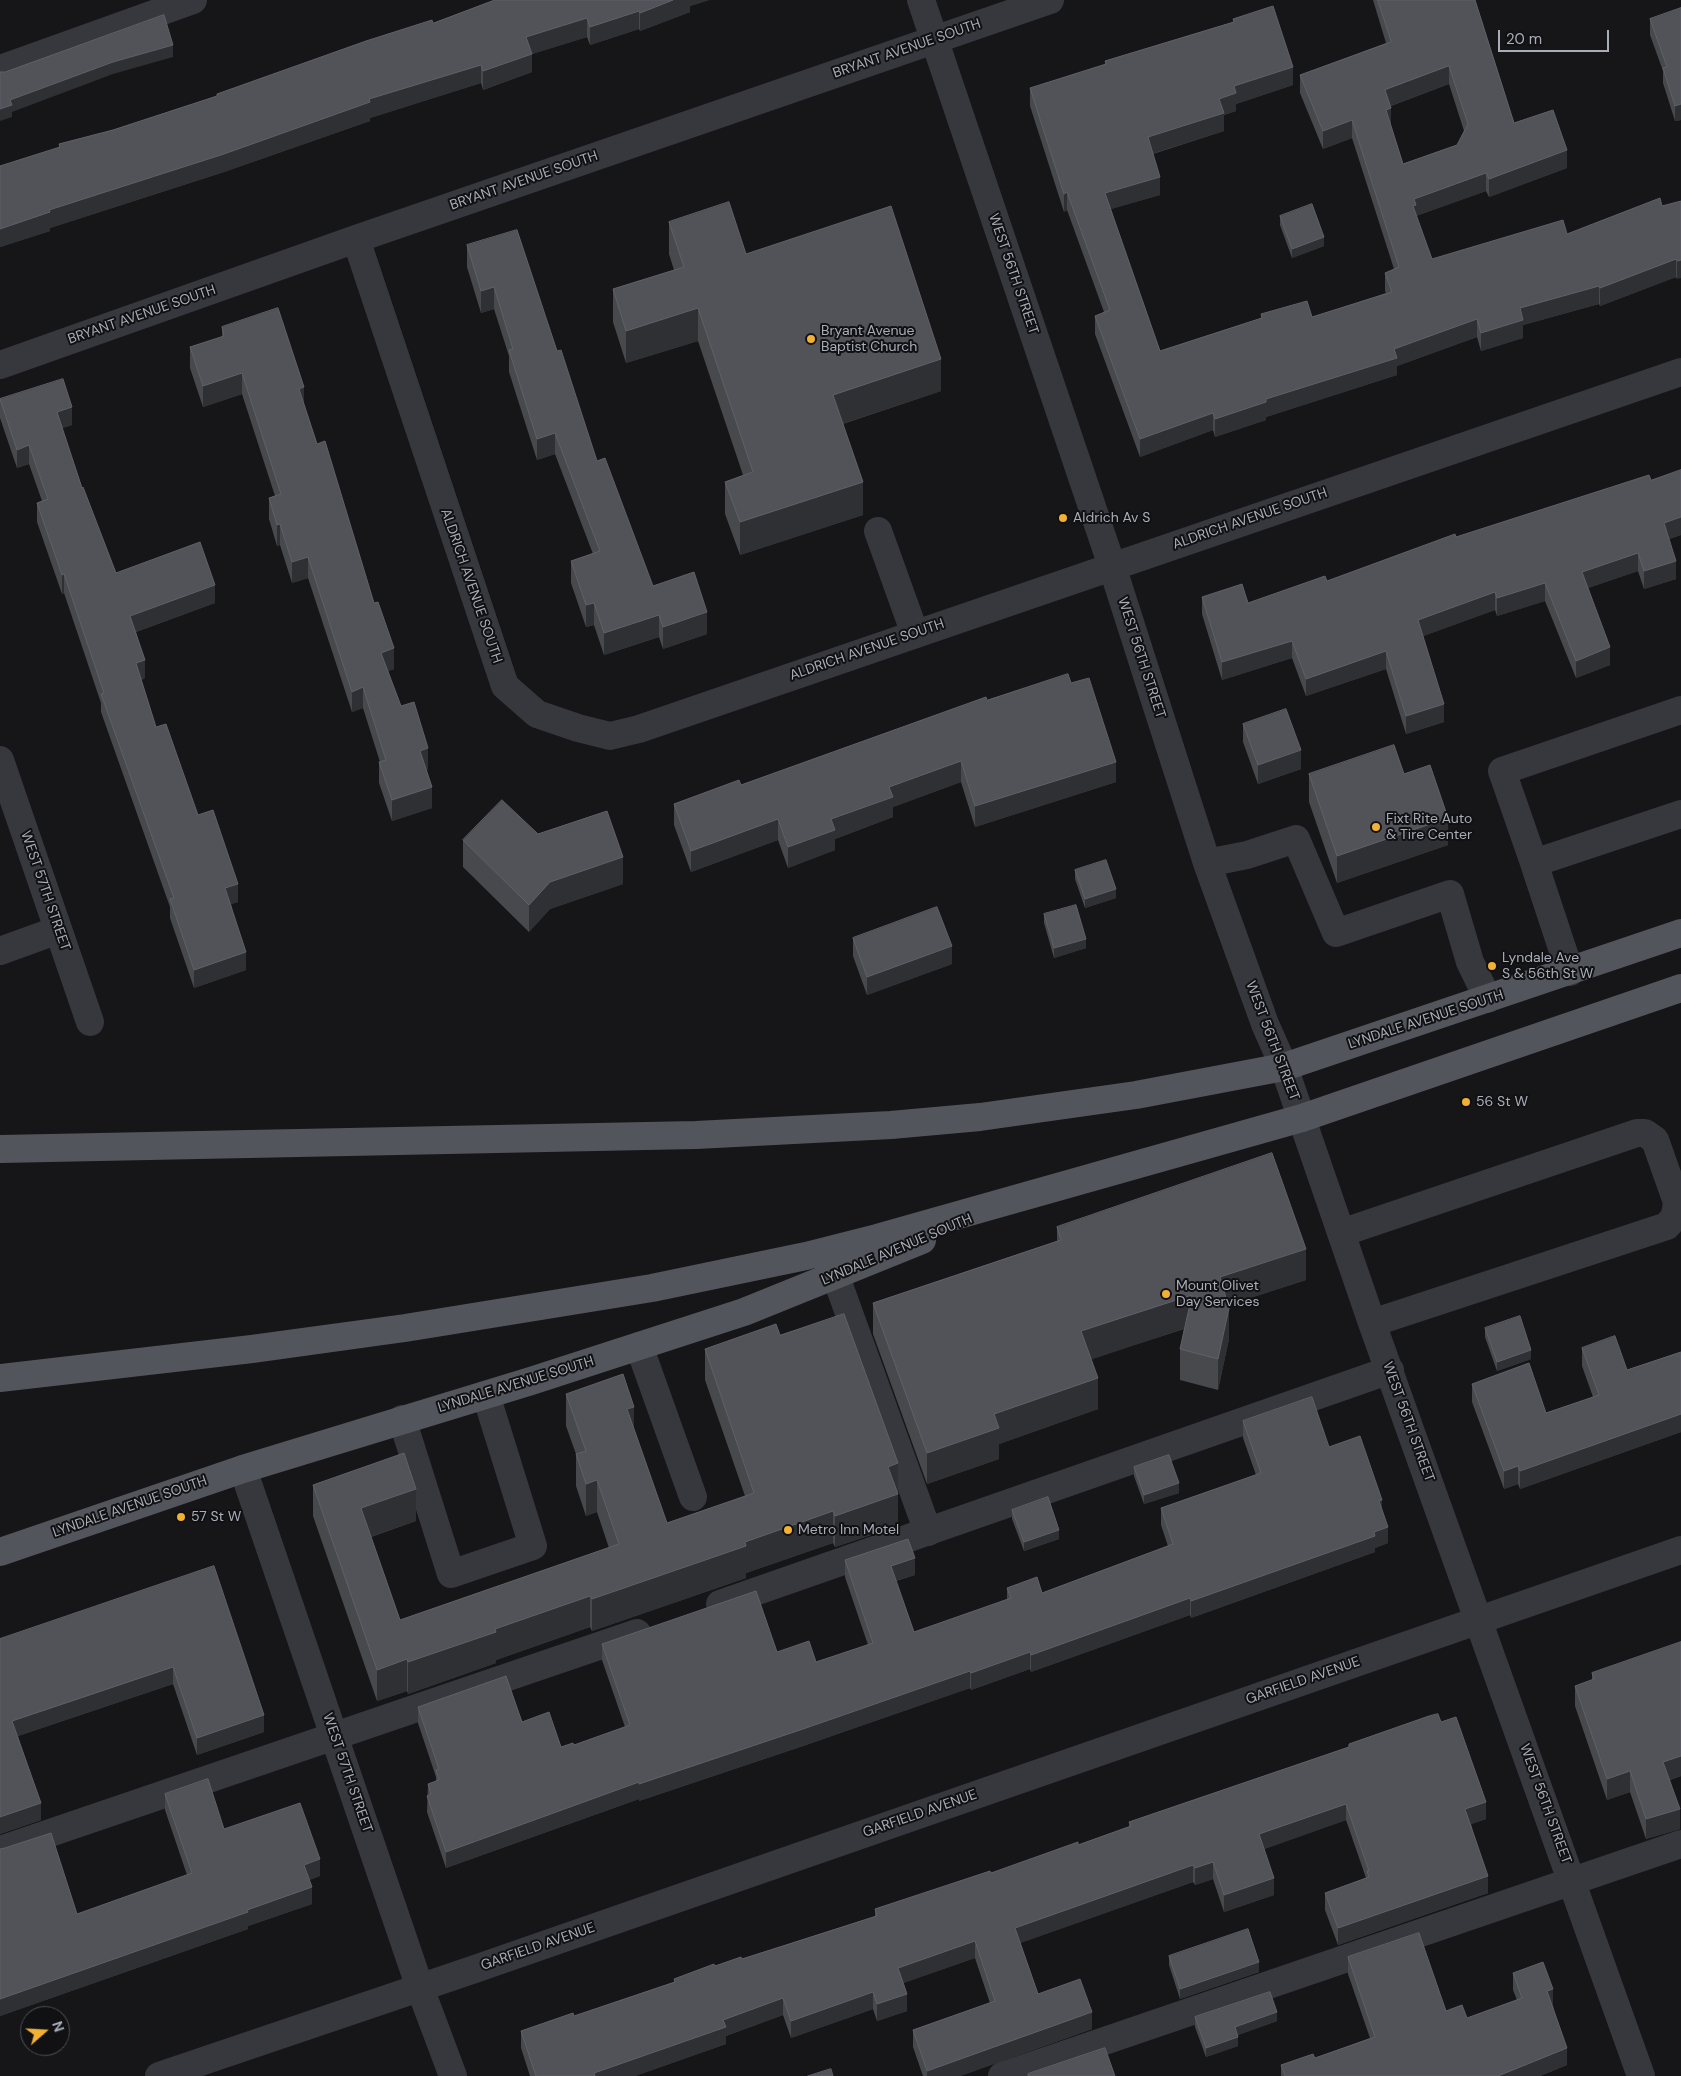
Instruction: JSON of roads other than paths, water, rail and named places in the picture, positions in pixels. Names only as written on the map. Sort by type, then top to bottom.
[{"type":"main road","name":"LYNDALE AVENUE SOUTH","points":[[0,1149],[696,1135],[891,1125],[980,1117],[1070,1105],[1284,1067],[1681,933]]},
{"type":"main road","points":[[0,1378],[242,1350],[405,1328],[652,1288],[826,1251],[1302,1118],[1681,988]]},
{"type":"main road","name":"LYNDALE AVENUE SOUTH","points":[[0,1552],[243,1469],[402,1419],[486,1395],[744,1312],[837,1276],[1024,1196]]},
{"type":"street","points":[[0,69],[193,0]]},
{"type":"street","name":"WEST 56TH STREET","points":[[921,0],[1112,566],[1207,863],[1265,1024],[1284,1067],[1372,1323],[1573,1881],[1641,2076]]},
{"type":"street","name":"BRYANT AVENUE SOUTH","points":[[0,365],[356,239],[1050,0]]},
{"type":"street","name":"ALDRICH AVENUE SOUTH","points":[[356,239],[505,686],[537,714],[610,736],[639,729],[1681,372]]},
{"type":"street","points":[[878,532],[915,634]]},
{"type":"street","points":[[1570,972],[1502,771],[1681,710]]},
{"type":"street","name":"WEST 57TH STREET","points":[[0,760],[90,1022]]},
{"type":"street","points":[[1534,863],[1681,814]]},
{"type":"street","points":[[1207,863],[1247,855],[1296,839],[1336,933],[1450,894],[1470,962],[1488,998]]},
{"type":"street","points":[[0,951],[58,930]]},
{"type":"street","points":[[1341,1233],[1637,1133],[1645,1133],[1655,1140],[1677,1202],[1675,1216],[1667,1226],[1372,1323]]},
{"type":"street","points":[[826,1251],[837,1276],[928,1532]]},
{"type":"street","points":[[639,1346],[693,1497]]},
{"type":"street","points":[[692,1614],[1390,1370]]},
{"type":"street","points":[[402,1419],[451,1574],[533,1546],[486,1395]]},
{"type":"street","name":"WEST 57TH STREET","points":[[243,1469],[420,1988],[453,2076]]},
{"type":"street","name":"GARFIELD AVENUE","points":[[159,2076],[420,1988],[1681,1550]]},
{"type":"street","points":[[0,1850],[664,1624]]},
{"type":"street","points":[[1002,2076],[1681,1844]]},
{"type":"place","name":"Bryant Avenue Baptist Church","points":[[811,339]]},
{"type":"place","name":"Aldrich Av S","points":[[1063,518]]},
{"type":"place","name":"Fixt Rite Auto & Tire Center","points":[[1376,827]]},
{"type":"place","name":"Lyndale Ave S & 56th St W","points":[[1492,966]]},
{"type":"place","name":"56 St W","points":[[1466,1102]]},
{"type":"place","name":"Mount Olivet Day Services","points":[[1166,1294]]},
{"type":"place","name":"57 St W","points":[[181,1517]]},
{"type":"place","name":"Metro Inn Motel","points":[[788,1530]]}]
